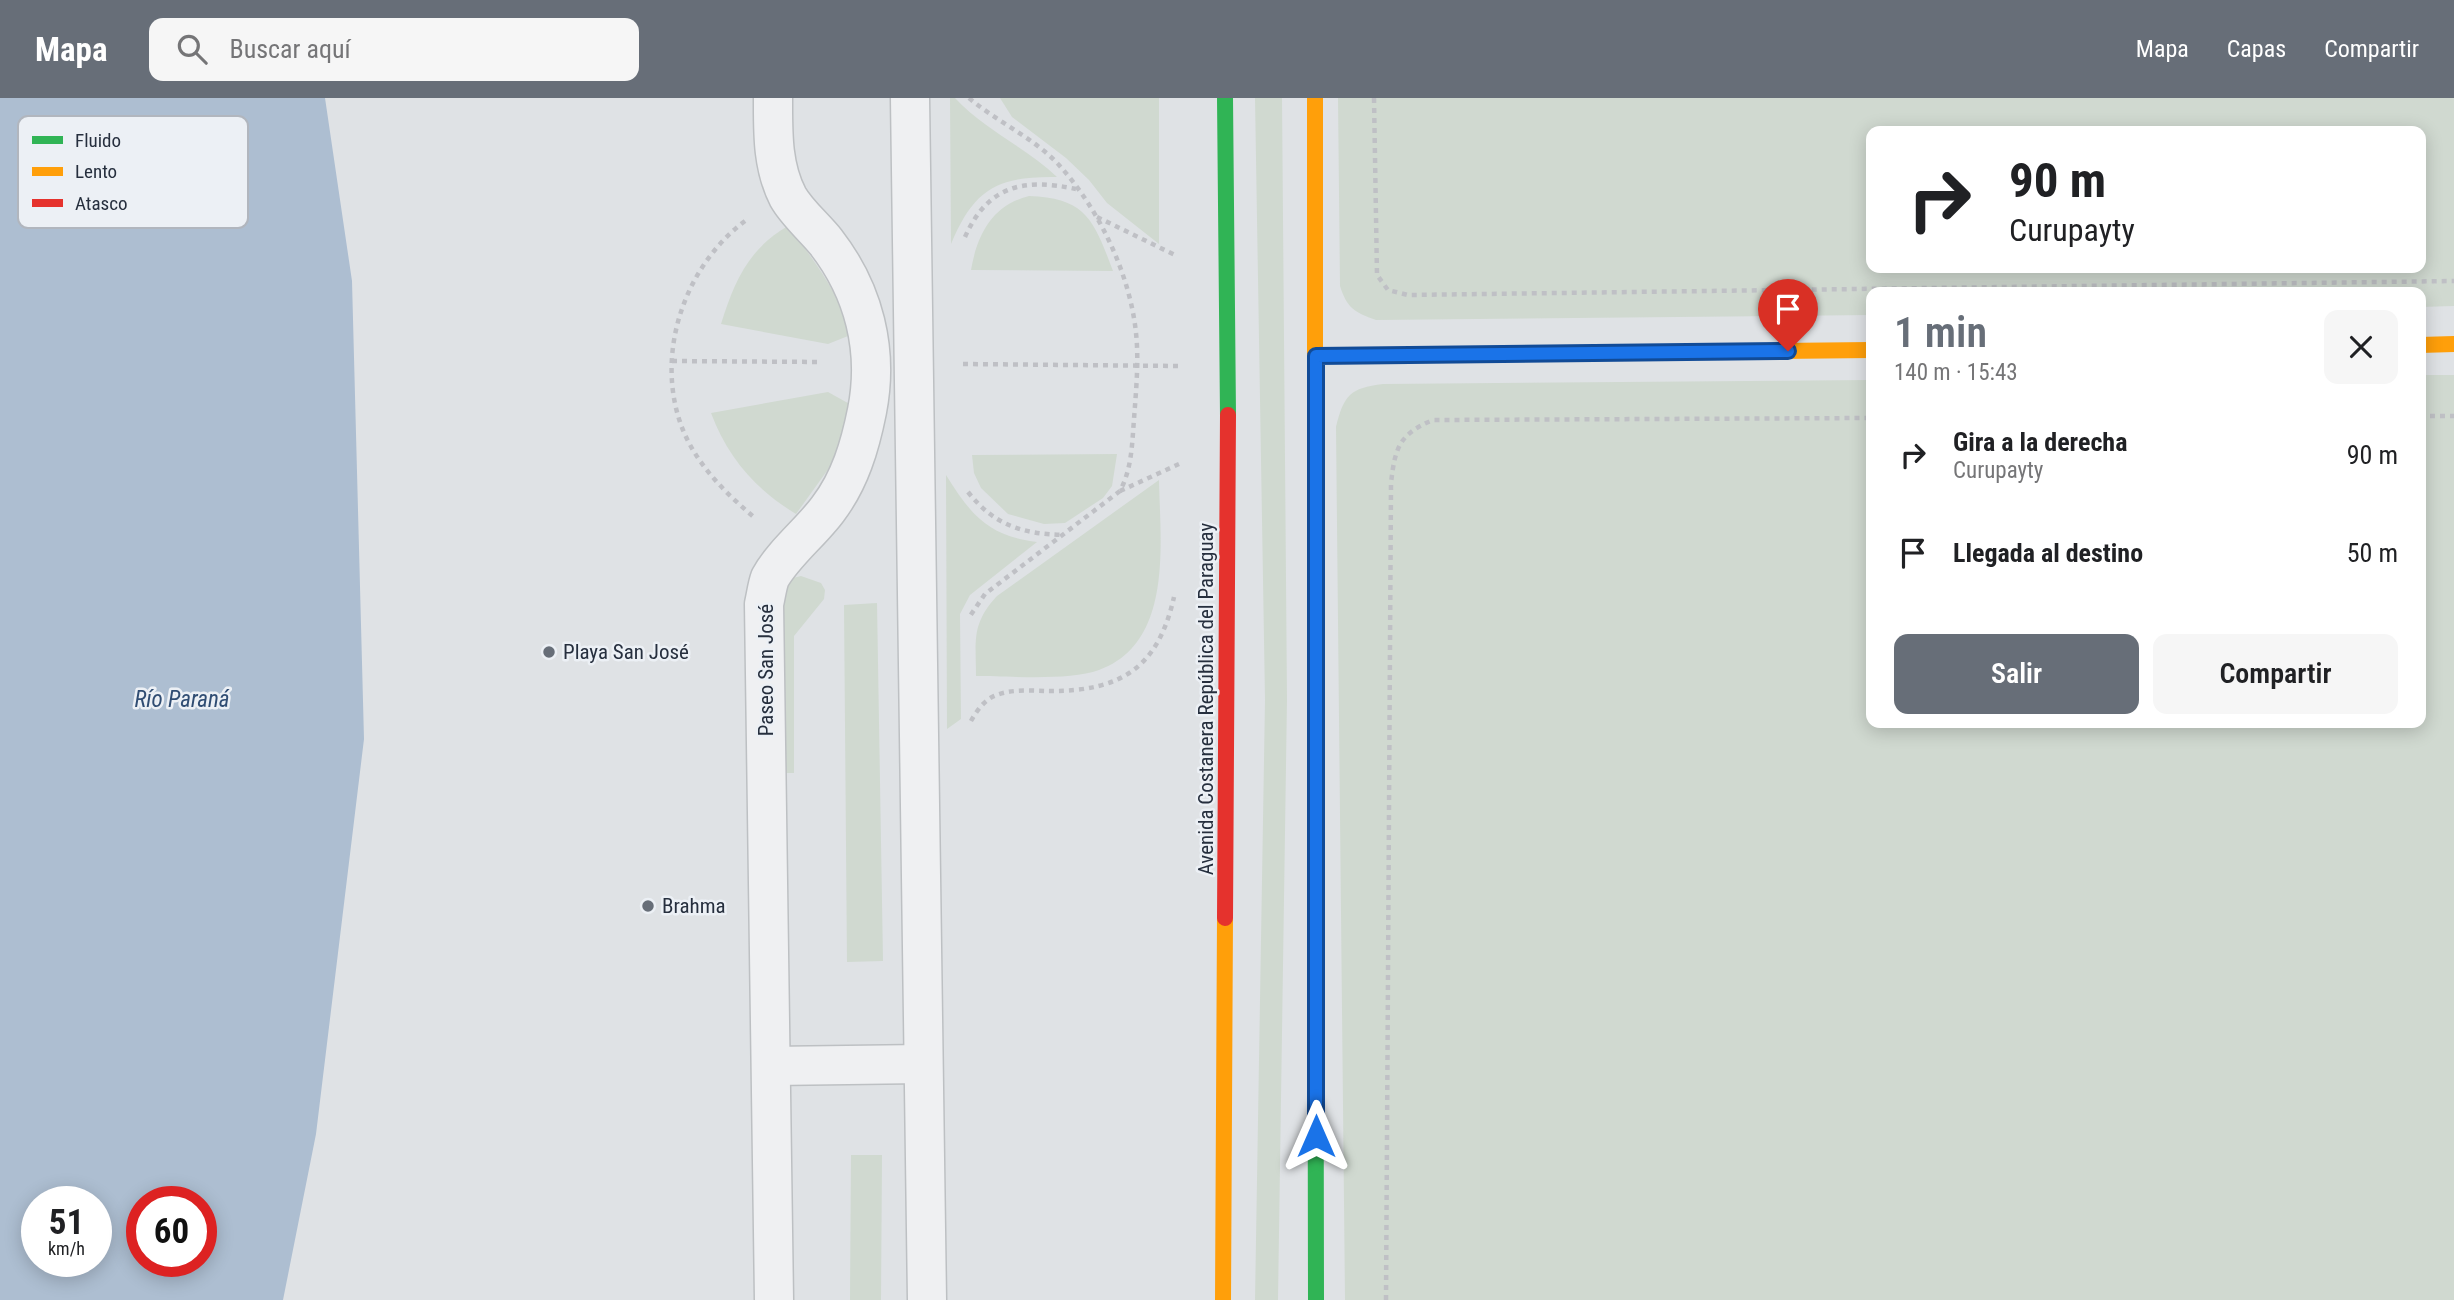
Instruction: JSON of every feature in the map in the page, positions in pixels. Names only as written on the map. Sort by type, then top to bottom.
[{"type":"main road","name":"Avenida Costanera República del Paraguay","points":[[1223,1300],[1228,463],[1225,98]]},
{"type":"main road","points":[[1315,98],[1316,1300]]},
{"type":"main road","points":[[2426,345],[2454,344]]},
{"type":"main road","points":[[1316,356],[1866,350]]},
{"type":"street","name":"Paseo San José","points":[[773,98],[774,146],[778,172],[789,198],[827,243],[852,281],[868,325],[872,362],[868,409],[855,462],[830,508],[770,578],[764,604],[774,1300]]},
{"type":"street","points":[[909,98],[927,1300]]},
{"type":"street","points":[[772,1066],[923,1064]]},
{"type":"path","points":[[969,98],[988,114],[1039,147],[1059,166],[1096,217],[1122,271],[1136,333],[1130,466],[1120,491]]},
{"type":"path","points":[[1374,98],[1377,275],[1388,290],[1408,295],[1866,289]]},
{"type":"path","points":[[964,241],[990,201],[1000,193],[1030,184],[1047,183],[1076,190]]},
{"type":"path","points":[[789,198],[756,212],[732,230],[711,253],[694,281],[684,305],[676,331],[672,360],[673,393],[680,424],[695,452],[714,479],[737,503],[794,549]]},
{"type":"path","points":[[1096,217],[1180,258],[1180,245]]},
{"type":"path","points":[[2006,287],[2454,281]]},
{"type":"path","points":[[1179,352],[1179,380]]},
{"type":"path","points":[[2426,416],[2454,416]]},
{"type":"path","points":[[1386,1300],[1391,483],[1393,461],[1400,442],[1414,428],[1433,420],[1866,418]]},
{"type":"path","points":[[967,625],[976,604],[985,594],[1120,491],[1181,463],[1181,475]]},
{"type":"path","points":[[965,488],[980,507],[1007,525],[1033,534],[1065,535]]},
{"type":"path","points":[[967,714],[967,728],[978,709],[992,697],[1012,691],[1069,691],[1123,679],[1154,648],[1166,626],[1175,591]]},
{"type":"shaded area","points":[[950,98],[955,98],[979,120],[1032,156],[1057,177],[1018,179],[990,190],[969,210],[951,244]]},
{"type":"shaded area","points":[[1000,98],[1159,98],[1159,244],[1107,203],[1089,180],[1066,158],[1012,117]]},
{"type":"shaded area","points":[[1255,98],[1282,98],[1287,699],[1278,1300],[1255,1300],[1265,700]]},
{"type":"shaded area","points":[[1338,98],[2454,98],[2454,306],[2426,307],[2426,287],[1866,287],[1866,315],[1376,320],[1352,308],[1340,286]]},
{"type":"shaded area","points":[[1029,196],[1048,198],[1076,207],[1086,216],[1100,238],[1113,271],[971,270],[977,245],[988,223],[1005,206]]},
{"type":"shaded area","points":[[788,226],[825,277],[853,334],[828,344],[721,324],[731,294],[745,267],[763,245]]},
{"type":"shaded area","points":[[2426,375],[2454,375],[2454,1300],[1345,1300],[1336,427],[1342,407],[1350,395],[1363,388],[1383,384],[1866,380],[1866,728],[2426,728]]},
{"type":"shaded area","points":[[828,392],[855,407],[842,450],[796,514],[768,494],[744,471],[726,444],[711,413]]},
{"type":"shaded area","points":[[1117,454],[1112,486],[1103,498],[1065,523],[1044,524],[1008,514],[981,488],[974,473],[972,455]]},
{"type":"shaded area","points":[[946,475],[964,502],[982,521],[1006,535],[1037,542],[970,595],[960,614],[961,719],[947,729]]},
{"type":"shaded area","points":[[1159,480],[1161,532],[1158,588],[1151,614],[1140,638],[1123,657],[1099,670],[1072,676],[976,676],[979,624],[997,596]]},
{"type":"shaded area","points":[[801,576],[821,583],[825,590],[824,599],[794,636],[794,773],[778,773],[778,602],[789,579]]},
{"type":"shaded area","points":[[877,603],[883,961],[847,962],[844,605]]},
{"type":"shaded area","points":[[851,1155],[882,1155],[881,1300],[850,1300]]},
{"type":"water","name":"Río Paraná","points":[[0,98],[325,98],[352,281],[364,739],[316,1134],[283,1300],[0,1300]]},
{"type":"traffic: fast","points":[[1225,98],[1228,415]]},
{"type":"traffic: fast","points":[[1315,681],[1316,1300]]},
{"type":"traffic: slow","points":[[1315,98],[1315,681]]},
{"type":"traffic: slow","points":[[2426,345],[2454,344]]},
{"type":"traffic: slow","points":[[1316,356],[1866,350]]},
{"type":"traffic: slow","points":[[1223,1300],[1225,918]]},
{"type":"traffic: jam","points":[[1225,918],[1228,415]]},
{"type":"place","name":"Playa San José","points":[[549,652]]},
{"type":"place","name":"Brahma","points":[[648,906]]},
{"type":"route","points":[[1316,1136],[1316,356],[1788,351]]}]
